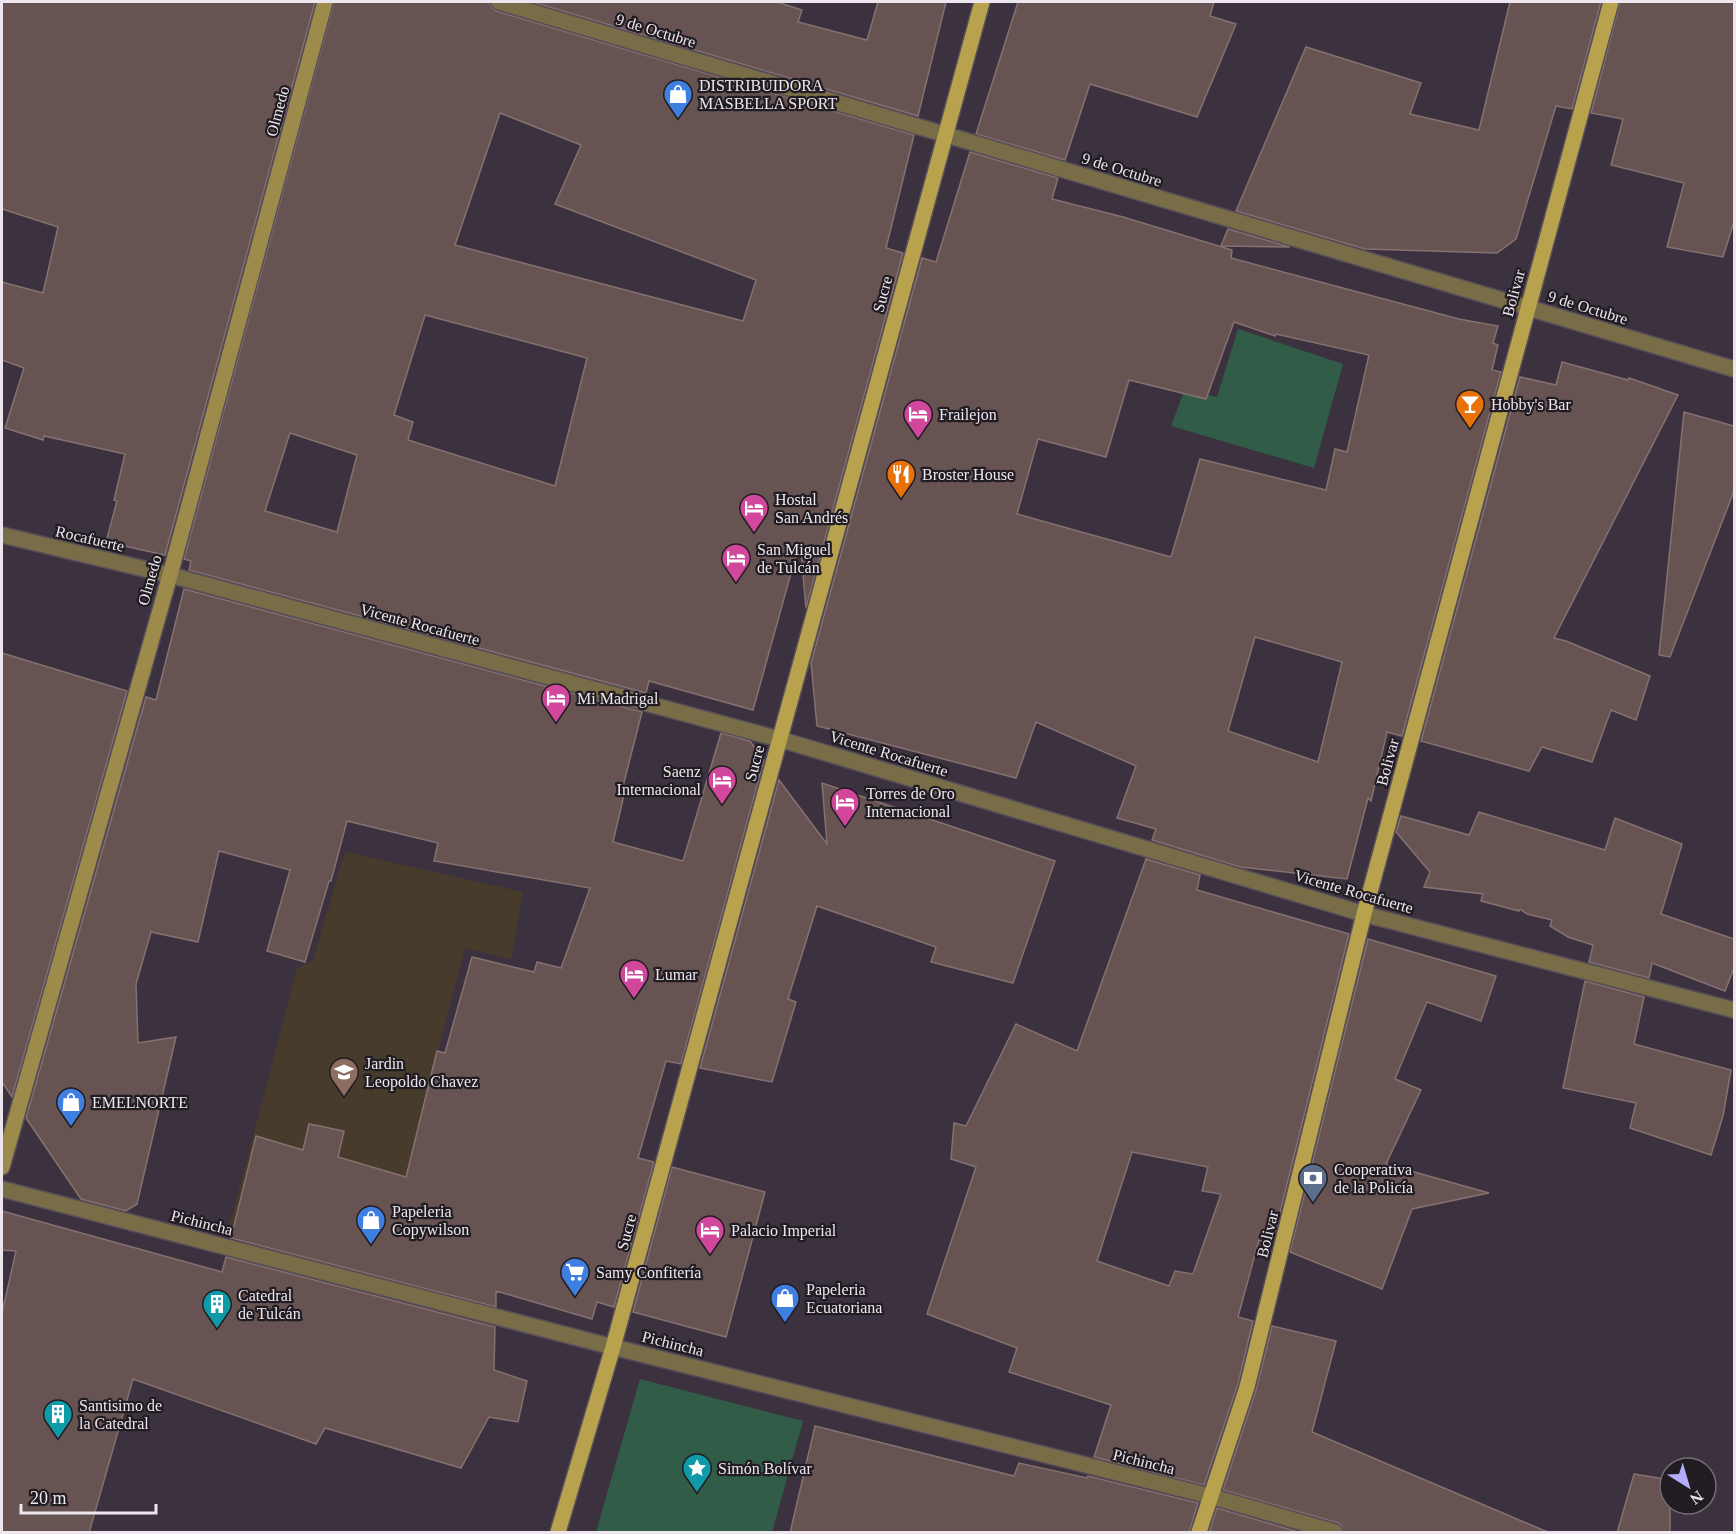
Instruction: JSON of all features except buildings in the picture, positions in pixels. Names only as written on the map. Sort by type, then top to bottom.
[{"type":"main road","name":"Sucre","points":[[558,1533],[613,1347],[982,2]]},
{"type":"main road","name":"Bolivar","points":[[1199,1533],[1248,1387],[1364,914],[1611,2]]},
{"type":"street","name":"Olmedo","points":[[2,1167],[170,575],[325,2]]},
{"type":"street","name":"9 de Octubre","points":[[499,2],[1734,369]]},
{"type":"street","name":"Rocafuerte","points":[[2,535],[170,575]]},
{"type":"street","name":"Vicente Rocafuerte","points":[[170,575],[779,739],[1364,914],[1734,1010]]},
{"type":"street","name":"Pichincha","points":[[2,1189],[613,1347],[1210,1496],[1335,1533]]},
{"type":"shaded area","name":"Jardin Leopoldo Chavez","points":[[345,852],[523,892],[511,959],[465,948],[381,1267],[230,1224],[297,969],[313,960]]},
{"type":"green space","points":[[1238,329],[1343,364],[1314,468],[1171,426],[1185,389],[1217,397]]},
{"type":"green space","points":[[640,1379],[803,1421],[772,1532],[596,1532]]},
{"type":"place","name":"DISTRIBUIDORA MASBELLA SPORT","points":[[678,120]]},
{"type":"place","name":"Hobby's Bar","points":[[1470,430]]},
{"type":"place","name":"Frailejon","points":[[918,440]]},
{"type":"place","name":"Broster House","points":[[901,500]]},
{"type":"place","name":"Hostal San Andrés","points":[[754,534]]},
{"type":"place","name":"San Miguel de Tulcán","points":[[736,584]]},
{"type":"place","name":"Mi Madrigal","points":[[556,724]]},
{"type":"place","name":"Saenz Internacional","points":[[722,806]]},
{"type":"place","name":"Torres de Oro Internacional","points":[[845,828]]},
{"type":"place","name":"Lumar","points":[[634,1000]]},
{"type":"place","name":"Jardin Leopoldo Chavez","points":[[344,1098]]},
{"type":"place","name":"EMELNORTE","points":[[71,1128]]},
{"type":"place","name":"Cooperativa de la Policía","points":[[1313,1204]]},
{"type":"place","name":"Papeleria Copywilson","points":[[371,1246]]},
{"type":"place","name":"Palacio Imperial","points":[[710,1256]]},
{"type":"place","name":"Samy Confitería","points":[[575,1298]]},
{"type":"place","name":"Papeleria Ecuatoriana","points":[[785,1324]]},
{"type":"place","name":"Catedral de Tulcán","points":[[217,1330]]},
{"type":"place","name":"Santisimo de la Catedral","points":[[58,1440]]},
{"type":"place","name":"Simón Bolívar","points":[[697,1494]]}]
